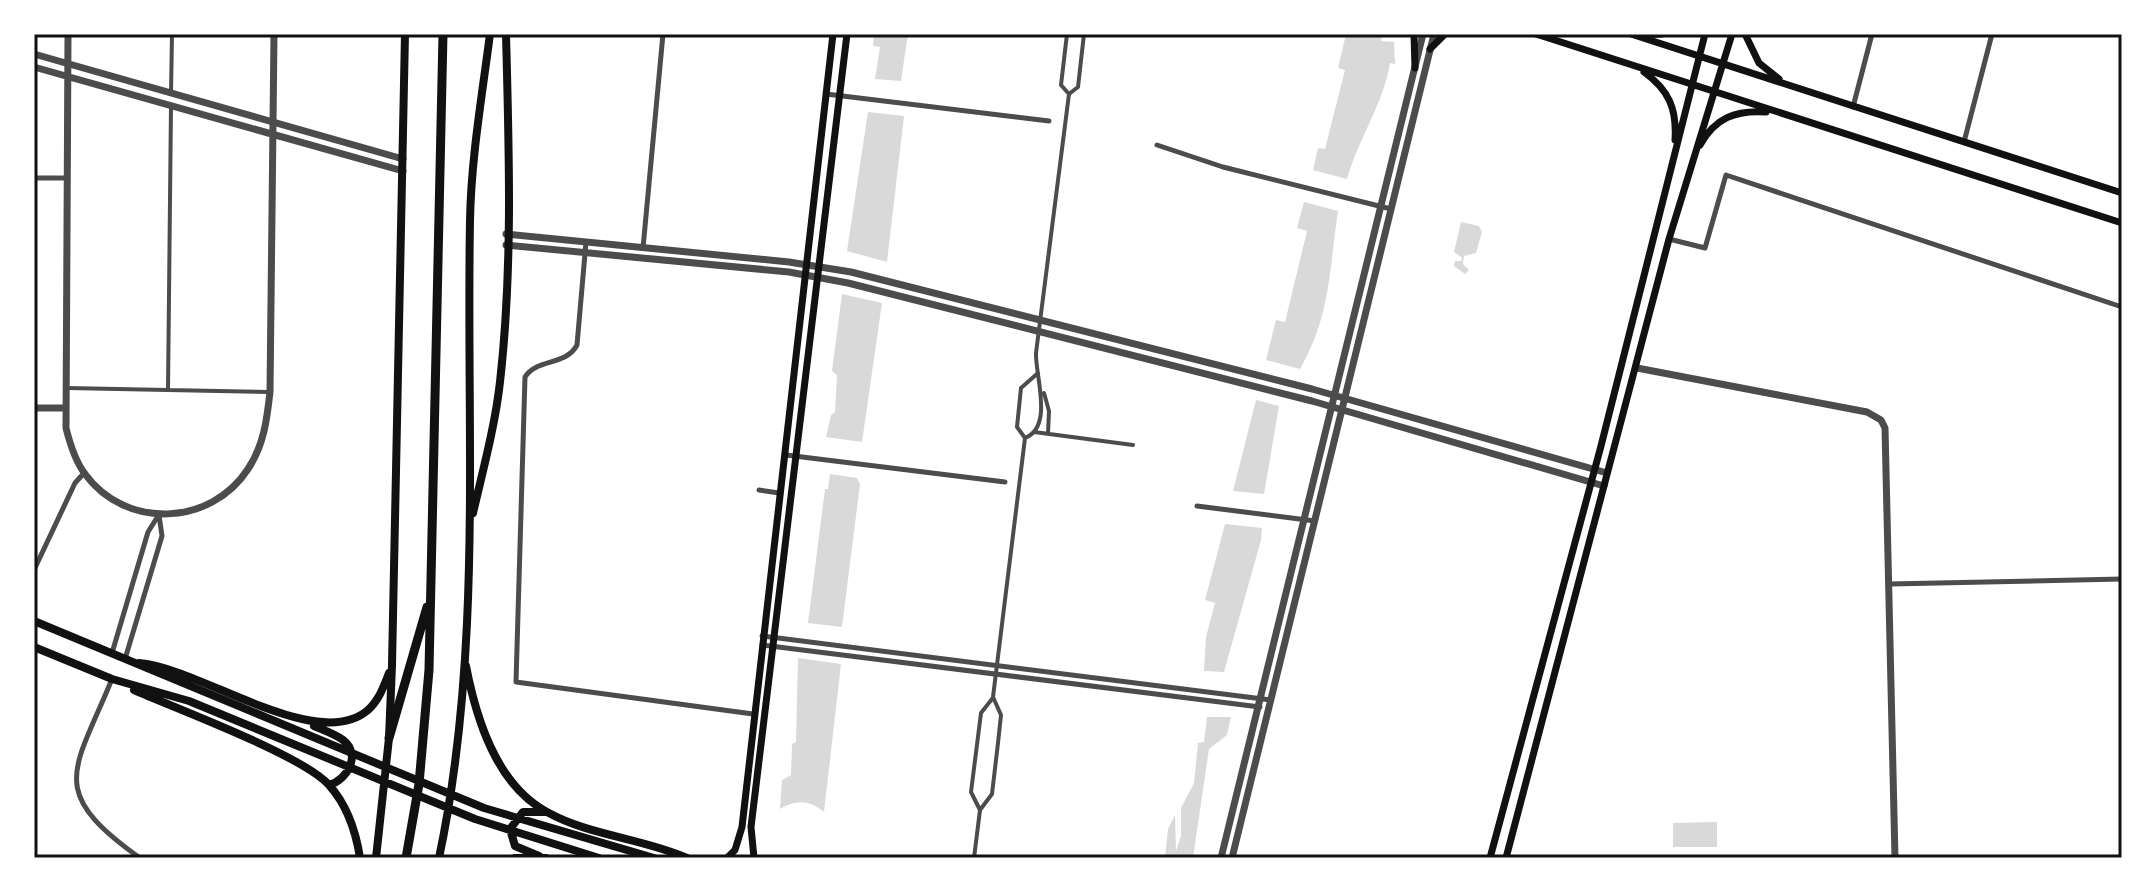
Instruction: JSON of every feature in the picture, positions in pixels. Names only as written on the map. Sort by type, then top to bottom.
[{"type":"highway","points":[[406,858],[425,728],[431,592],[443,34]]},
{"type":"highway","points":[[389,738],[431,592]]},
{"type":"main road","points":[[376,858],[389,738],[392,665],[405,34]]},
{"type":"main road","points":[[442,858],[464,658],[469,529],[470,219],[490,34]]},
{"type":"main road","points":[[469,529],[500,385],[506,245],[506,34]]},
{"type":"main road","points":[[727,858],[735,850],[742,827],[833,34]]},
{"type":"main road","points":[[754,858],[751,827],[847,34]]},
{"type":"main road","points":[[1414,34],[1415,68]]},
{"type":"main road","points":[[1430,49],[1445,34]]},
{"type":"main road","points":[[1536,34],[2122,223]]},
{"type":"main road","points":[[1633,35],[1662,34]]},
{"type":"main road","points":[[1490,858],[1595,470],[1705,34]]},
{"type":"main road","points":[[1506,858],[1669,239],[1720,63],[1732,34]]},
{"type":"main road","points":[[1745,34],[1759,63],[1791,87]]},
{"type":"main road","points":[[1633,35],[2122,193]]},
{"type":"main road","points":[[1636,66],[1660,84],[1671,102],[1674,157]]},
{"type":"main road","points":[[1692,161],[1708,131],[1725,117],[1754,111],[1780,114]]},
{"type":"main road","points":[[1655,235],[1669,239]]},
{"type":"main road","points":[[34,621],[504,815],[654,858]]},
{"type":"main road","points":[[34,647],[112,679],[286,759],[329,785],[352,823],[360,858]]},
{"type":"main road","points":[[464,658],[480,722],[504,772],[517,789],[547,813]]},
{"type":"main road","points":[[127,661],[181,671],[343,740],[350,747],[348,770],[340,780],[329,785]]},
{"type":"main road","points":[[302,721],[336,724],[359,716],[378,698],[392,665]]},
{"type":"main road","points":[[112,679],[203,706],[475,819],[599,858]]},
{"type":"main road","points":[[543,857],[515,846],[510,829],[523,812],[547,813],[687,858]]},
{"type":"main road","points":[[515,858],[543,857]]},
{"type":"street","points":[[68,34],[64,408],[70,443],[84,473],[113,499],[159,515],[198,509],[222,496],[240,479],[262,441],[270,392],[274,34]]},
{"type":"street","points":[[171,93],[172,34]]},
{"type":"street","points":[[643,248],[663,34]]},
{"type":"street","points":[[1067,34],[1061,85],[1069,94]]},
{"type":"street","points":[[1048,434],[1036,353],[1069,94],[1078,87],[1084,34]]},
{"type":"street","points":[[1221,858],[1423,34]]},
{"type":"street","points":[[1232,858],[1434,34]]},
{"type":"street","points":[[1853,107],[1872,34]]},
{"type":"street","points":[[1964,142],[1992,34]]},
{"type":"street","points":[[34,54],[403,159]]},
{"type":"street","points":[[34,67],[403,171]]},
{"type":"street","points":[[826,94],[1049,121]]},
{"type":"street","points":[[168,390],[171,106]]},
{"type":"street","points":[[1157,145],[1223,167],[1391,209]]},
{"type":"street","points":[[1669,239],[1705,248],[1726,175],[2122,307]]},
{"type":"street","points":[[34,178],[66,178]]},
{"type":"street","points":[[506,234],[806,264],[1049,321],[1335,395],[1607,473]]},
{"type":"street","points":[[586,242],[577,345],[570,355],[532,368],[525,377],[516,682],[753,714]]},
{"type":"street","points":[[506,245],[818,277],[1043,331],[1332,407],[1604,486]]},
{"type":"street","points":[[1637,368],[1867,412],[1881,420],[1887,436],[1895,858]]},
{"type":"street","points":[[980,810],[971,792],[981,713],[993,697],[1025,438],[1017,427],[1021,388],[1038,373]]},
{"type":"street","points":[[64,388],[270,392]]},
{"type":"street","points":[[1034,432],[1042,390]]},
{"type":"street","points":[[34,408],[64,408]]},
{"type":"street","points":[[1025,438],[1034,432],[1133,445]]},
{"type":"street","points":[[786,455],[1005,482]]},
{"type":"street","points":[[34,570],[75,483],[84,473]]},
{"type":"street","points":[[759,490],[779,493]]},
{"type":"street","points":[[1197,506],[1315,521]]},
{"type":"street","points":[[111,654],[148,532],[159,515]]},
{"type":"street","points":[[127,661],[162,536],[159,515]]},
{"type":"street","points":[[1890,584],[2122,579]]},
{"type":"street","points":[[762,641],[1271,704]]},
{"type":"street","points":[[112,679],[82,753],[76,782],[85,811],[95,824],[140,858]]},
{"type":"street","points":[[974,858],[980,810],[992,794],[1001,715],[993,697]]},
{"type":"shaded area","points":[[874,34],[908,34],[901,81],[875,79],[880,47],[873,46]]},
{"type":"shaded area","points":[[1346,34],[1382,34],[1381,41],[1394,42],[1395,64],[1390,63],[1382,93],[1347,179],[1313,170],[1318,148],[1325,149],[1345,70],[1338,68]]},
{"type":"shaded area","points":[[868,112],[904,116],[887,262],[847,251]]},
{"type":"shaded area","points":[[1304,202],[1338,211],[1323,311],[1300,369],[1266,360],[1276,320],[1285,322],[1307,231],[1297,228]]},
{"type":"shaded area","points":[[1461,222],[1479,226],[1482,232],[1476,253],[1464,256],[1463,264],[1469,270],[1465,274],[1454,266],[1455,261],[1462,258],[1454,252]]},
{"type":"shaded area","points":[[842,294],[882,303],[862,442],[826,437],[831,415],[835,412],[837,375],[832,371]]},
{"type":"shaded area","points":[[1256,400],[1279,406],[1264,494],[1233,491]]},
{"type":"shaded area","points":[[830,474],[857,478],[860,484],[842,627],[808,623],[825,489],[828,489]]},
{"type":"shaded area","points":[[1225,524],[1262,528],[1261,540],[1224,672],[1204,671],[1206,637],[1215,603],[1205,600]]},
{"type":"shaded area","points":[[798,658],[841,664],[824,812],[803,802],[780,809],[782,780],[791,775],[792,744],[796,742]]},
{"type":"shaded area","points":[[1207,717],[1231,717],[1227,735],[1209,749],[1193,858],[1165,858],[1168,829],[1175,815],[1176,851],[1181,836],[1181,808],[1194,783],[1198,743],[1204,742]]},
{"type":"shaded area","points":[[1717,822],[1717,847],[1673,847],[1673,823]]}]
